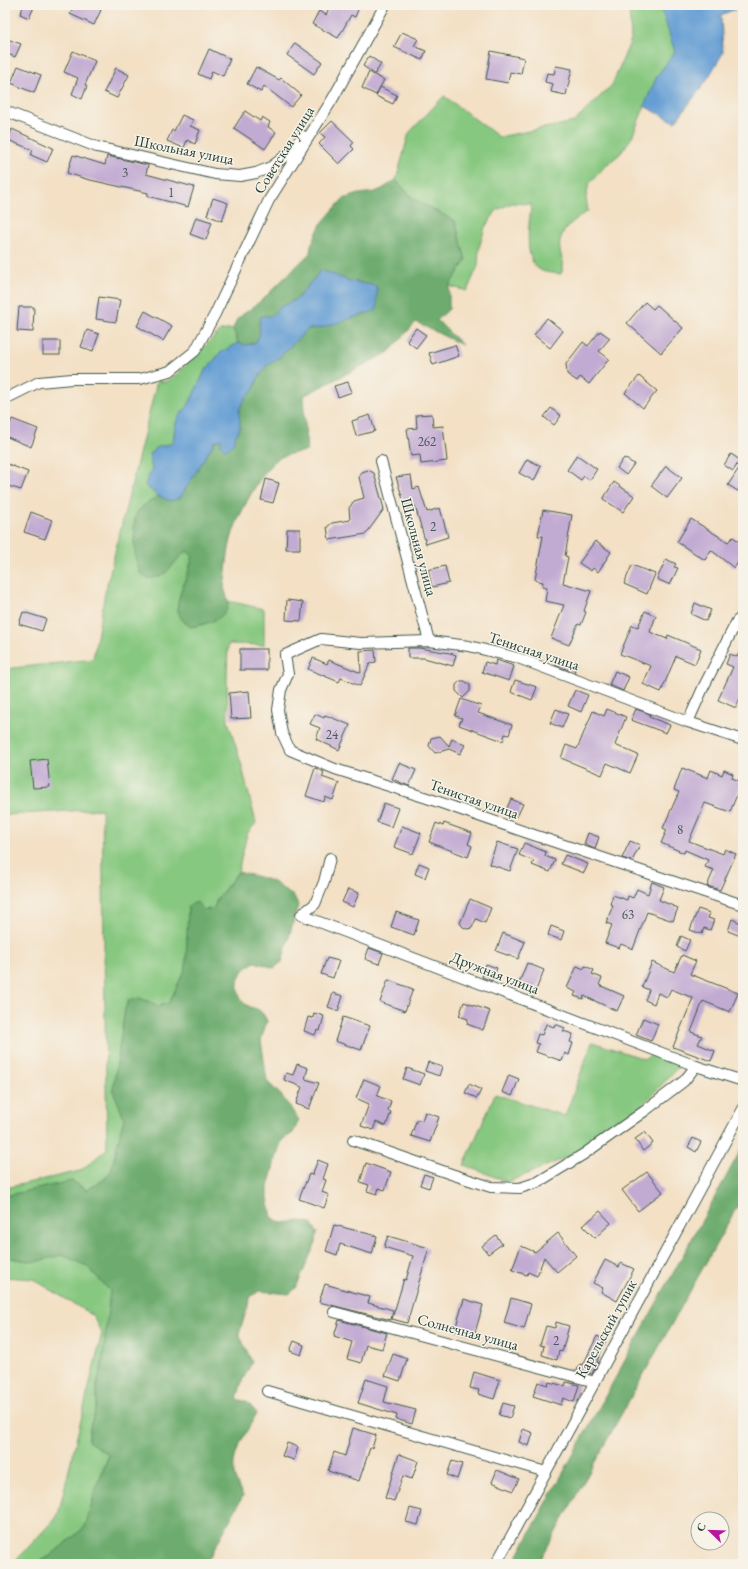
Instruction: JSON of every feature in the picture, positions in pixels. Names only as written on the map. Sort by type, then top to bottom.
[{"type":"street","name":"Советская улица","points":[[5,399],[39,382],[72,379],[140,379],[170,371],[195,351],[216,314],[269,200],[332,100],[385,5]]},
{"type":"street","name":"Школьная улица","points":[[5,111],[97,148],[215,174],[240,176],[256,173],[271,167],[289,153],[332,100]]},
{"type":"street","name":"Школьная улица","points":[[381,461],[429,641]]},
{"type":"street","points":[[688,722],[703,688],[738,621],[743,616]]},
{"type":"street","name":"Тенисная улица","points":[[285,655],[321,639],[361,643],[429,641],[469,646],[518,658],[688,722],[743,740]]},
{"type":"street","name":"Тенистая улица","points":[[285,655],[288,674],[281,690],[278,710],[282,733],[290,750],[335,769],[427,798],[743,905]]},
{"type":"street","name":"Дружная улица","points":[[330,858],[324,882],[315,904],[300,915],[696,1066],[743,1081]]},
{"type":"street","points":[[353,1140],[491,1187],[520,1188],[538,1182],[584,1154],[684,1081],[696,1066]]},
{"type":"street","name":"Карельский тупик","points":[[496,1564],[743,1109]]},
{"type":"street","name":"Солнечная улица","points":[[334,1312],[595,1382]]},
{"type":"street","points":[[267,1391],[546,1472]]},
{"type":"green space","points":[[629,5],[667,5],[662,11],[675,52],[657,76],[632,137],[620,154],[605,166],[589,184],[586,198],[588,211],[572,222],[561,237],[560,250],[563,264],[561,274],[544,272],[535,266],[531,259],[528,241],[531,204],[512,203],[497,210],[485,227],[479,248],[478,266],[467,291],[449,286],[466,260],[455,221],[412,198],[396,180],[409,133],[444,96],[499,137],[574,122],[612,85],[631,40]]},
{"type":"green space","points":[[396,180],[412,198],[455,221],[466,260],[449,286],[449,309],[437,320],[462,345],[416,322],[389,352],[303,396],[307,451],[290,454],[275,461],[256,485],[239,518],[230,542],[224,585],[228,607],[216,620],[191,627],[180,615],[178,601],[189,572],[193,556],[187,551],[170,569],[162,575],[153,578],[144,577],[139,569],[135,554],[135,518],[137,513],[158,496],[171,501],[180,498],[215,441],[240,427],[239,410],[246,397],[253,391],[258,378],[268,364],[278,358],[308,329],[321,328],[377,286],[350,281],[321,270],[297,299],[280,307],[271,316],[259,322],[260,335],[256,342],[247,345],[238,343],[233,329],[237,319],[262,300],[310,253],[311,245],[321,224],[343,199],[359,194],[375,192]]},
{"type":"green space","points":[[233,329],[238,343],[220,353],[205,371],[188,406],[179,416],[175,426],[173,443],[158,447],[149,454],[152,469],[145,485],[158,496],[137,513],[134,526],[134,544],[141,574],[169,569],[180,556],[187,551],[193,556],[177,609],[191,627],[214,620],[223,612],[228,601],[264,609],[264,645],[228,644],[228,721],[241,763],[256,823],[247,834],[238,872],[217,899],[214,908],[204,910],[188,906],[186,967],[169,1003],[159,1006],[140,998],[129,1000],[125,1009],[113,1090],[124,1118],[111,1171],[105,1179],[87,1190],[72,1181],[5,1196],[5,1188],[80,1171],[107,1149],[102,809],[5,815],[5,669],[93,659],[105,593],[157,381],[165,382],[177,374],[220,331]]},
{"type":"green space","points":[[238,872],[275,883],[294,896],[298,905],[282,962],[274,968],[255,962],[253,963],[246,968],[239,977],[238,989],[240,997],[244,1003],[262,1012],[267,1021],[261,1040],[267,1081],[281,1095],[299,1120],[293,1133],[282,1140],[275,1160],[268,1188],[268,1198],[272,1217],[281,1223],[301,1221],[311,1223],[317,1232],[316,1242],[296,1288],[289,1294],[260,1291],[251,1296],[239,1334],[252,1362],[242,1381],[237,1399],[247,1402],[257,1413],[241,1442],[235,1458],[234,1473],[236,1482],[243,1496],[206,1564],[33,1564],[50,1556],[85,1527],[97,1486],[109,1455],[88,1441],[97,1401],[97,1385],[102,1365],[110,1291],[87,1266],[62,1255],[35,1262],[10,1258],[5,1260],[5,1196],[72,1181],[87,1190],[105,1179],[111,1171],[124,1118],[113,1090],[125,1009],[129,1000],[140,998],[159,1006],[169,1003],[186,967],[188,906],[197,902],[204,910],[214,908],[217,899]]},
{"type":"green space","points":[[592,1042],[645,1059],[654,1053],[681,1064],[644,1104],[575,1154],[508,1182],[464,1165],[495,1094],[565,1116]]},
{"type":"green space","points":[[743,1146],[743,1196],[538,1564],[513,1564]]},
{"type":"green space","points":[[62,1254],[87,1266],[110,1291],[102,1365],[97,1385],[97,1401],[88,1440],[109,1454],[97,1486],[85,1527],[50,1556],[33,1564],[13,1564],[58,1515],[102,1333],[92,1315],[33,1279],[5,1277],[5,1260],[10,1258],[35,1262]]},
{"type":"water","points":[[667,5],[743,5],[721,15],[723,53],[705,83],[675,122],[644,106],[657,76],[675,52],[662,11]]},
{"type":"water","points":[[321,270],[350,281],[377,286],[377,310],[321,328],[308,329],[278,358],[268,364],[258,378],[253,391],[246,397],[239,410],[240,427],[232,445],[228,449],[224,449],[221,445],[221,439],[215,441],[180,498],[171,501],[158,496],[145,485],[152,469],[149,454],[158,447],[173,443],[175,426],[179,416],[188,406],[205,371],[220,353],[238,343],[247,345],[256,342],[260,332],[261,316],[271,316],[280,307],[297,299]]},
{"type":"building","points":[[24,5],[35,5],[29,18],[20,14]]},
{"type":"building","points":[[74,5],[90,5],[101,10],[94,25],[70,14]]},
{"type":"building","points":[[330,5],[360,5],[355,17],[351,15],[338,38],[312,24],[319,11],[326,15]]},
{"type":"building","points":[[402,32],[418,39],[414,46],[426,51],[422,60],[394,47]]},
{"type":"building","points":[[7,39],[21,44],[15,57],[5,53],[5,44]]},
{"type":"building","points":[[295,43],[322,62],[314,74],[287,55]]},
{"type":"building","points":[[209,49],[230,59],[223,76],[212,71],[209,79],[198,74]]},
{"type":"building","points":[[73,51],[95,61],[85,85],[87,86],[82,99],[72,94],[78,78],[64,72]]},
{"type":"building","points":[[491,51],[524,58],[521,74],[510,72],[508,83],[486,79]]},
{"type":"building","points":[[369,56],[381,64],[375,74],[363,66]]},
{"type":"building","points":[[18,66],[41,75],[34,93],[11,83]]},
{"type":"building","points":[[556,66],[572,69],[566,95],[551,92],[553,84],[545,82],[547,73],[554,74]]},
{"type":"building","points":[[256,67],[279,80],[281,78],[301,95],[291,107],[264,86],[261,92],[247,84]]},
{"type":"building","points":[[116,68],[129,75],[117,98],[104,92]]},
{"type":"building","points":[[369,72],[384,80],[376,95],[362,88]]},
{"type":"building","points":[[380,87],[397,95],[393,104],[376,96]]},
{"type":"building","points":[[245,111],[260,121],[262,117],[270,122],[268,127],[276,132],[265,149],[234,128]]},
{"type":"building","points":[[182,115],[193,120],[190,126],[200,130],[195,144],[187,140],[184,148],[167,141]]},
{"type":"building","points":[[332,121],[354,142],[351,146],[354,149],[339,164],[319,144],[325,137],[320,133]]},
{"type":"building","points":[[12,129],[53,148],[47,162],[31,155],[33,150],[8,140]]},
{"type":"building","points":[[73,155],[105,165],[107,156],[148,165],[146,174],[194,187],[188,207],[148,196],[148,193],[86,179],[67,173]]},
{"type":"building","points":[[213,198],[228,203],[222,221],[207,215]]},
{"type":"building","points":[[196,217],[212,222],[206,240],[190,234]]},
{"type":"building","points":[[99,297],[120,300],[116,322],[96,319]]},
{"type":"building","points":[[645,302],[653,309],[657,305],[683,328],[661,353],[627,323]]},
{"type":"building","points":[[19,307],[34,307],[33,332],[17,331]]},
{"type":"building","points":[[145,311],[172,326],[163,341],[137,326]]},
{"type":"building","points":[[547,318],[563,331],[550,348],[534,335]]},
{"type":"building","points":[[416,328],[426,335],[416,348],[407,341]]},
{"type":"building","points":[[87,330],[99,334],[93,351],[81,347]]},
{"type":"building","points":[[600,331],[610,338],[599,351],[609,359],[589,384],[580,377],[577,381],[567,374],[566,364],[583,342],[588,346]]},
{"type":"building","points":[[43,341],[60,341],[60,355],[43,355]]},
{"type":"building","points":[[455,345],[459,356],[433,365],[429,353]]},
{"type":"building","points":[[639,376],[657,391],[643,408],[625,393]]},
{"type":"building","points":[[348,382],[352,392],[338,397],[334,386]]},
{"type":"building","points":[[551,408],[561,416],[554,425],[544,417]]},
{"type":"building","points":[[432,414],[433,427],[443,426],[447,461],[421,464],[420,455],[411,456],[407,429],[417,428],[416,415]]},
{"type":"building","points":[[370,415],[375,431],[356,436],[352,421]]},
{"type":"building","points":[[12,419],[38,429],[31,447],[5,436]]},
{"type":"building","points":[[731,454],[740,460],[733,471],[724,465]]},
{"type":"building","points":[[577,455],[597,469],[590,480],[584,476],[581,480],[567,470]]},
{"type":"building","points":[[624,458],[634,464],[626,475],[617,468]]},
{"type":"building","points":[[527,459],[541,466],[534,481],[519,473]]},
{"type":"building","points":[[743,462],[743,494],[728,485]]},
{"type":"building","points":[[5,463],[28,472],[21,490],[5,485]]},
{"type":"building","points":[[666,466],[682,478],[667,498],[651,486]]},
{"type":"building","points":[[368,470],[374,473],[384,509],[366,534],[329,540],[327,527],[332,523],[350,520],[349,508],[354,501],[364,498],[359,477],[362,472]]},
{"type":"building","points":[[411,475],[413,489],[419,487],[427,512],[440,508],[448,537],[426,544],[415,506],[406,509],[396,477]]},
{"type":"building","points":[[266,479],[279,483],[273,503],[261,500]]},
{"type":"building","points":[[614,482],[634,496],[623,512],[603,499]]},
{"type":"building","points":[[543,510],[572,515],[565,556],[568,557],[563,583],[591,591],[581,625],[578,624],[569,645],[551,638],[564,605],[545,601],[547,588],[542,587],[543,582],[535,580],[543,536],[538,536]]},
{"type":"building","points":[[31,512],[52,520],[45,539],[24,532]]},
{"type":"building","points":[[691,519],[728,542],[733,537],[743,544],[743,556],[734,568],[711,550],[705,560],[677,542]]},
{"type":"building","points":[[287,529],[300,529],[300,549],[286,549]]},
{"type":"building","points":[[595,541],[611,552],[598,572],[593,568],[591,571],[579,563]]},
{"type":"building","points":[[666,559],[676,564],[674,567],[678,568],[670,585],[657,579]]},
{"type":"building","points":[[632,565],[655,574],[647,594],[624,584]]},
{"type":"building","points":[[445,566],[449,583],[432,587],[428,570]]},
{"type":"building","points":[[287,600],[303,602],[301,621],[286,620]]},
{"type":"building","points":[[695,603],[711,610],[706,621],[691,614]]},
{"type":"building","points":[[645,611],[656,616],[650,632],[667,639],[668,635],[701,649],[695,664],[676,656],[661,692],[643,684],[651,666],[620,654],[632,625],[638,627]]},
{"type":"building","points":[[23,612],[46,619],[42,631],[19,624]]},
{"type":"building","points":[[743,644],[743,699],[740,698],[736,708],[718,700],[733,667],[726,664],[730,654],[737,657]]},
{"type":"building","points":[[408,648],[419,648],[456,655],[453,666],[424,658],[408,658]]},
{"type":"building","points":[[240,649],[267,649],[267,670],[240,670]]},
{"type":"building","points":[[375,650],[376,662],[370,663],[360,686],[341,678],[339,682],[308,669],[313,658],[327,664],[329,660],[361,673],[360,651]]},
{"type":"building","points":[[558,657],[577,664],[574,672],[555,665]]},
{"type":"building","points":[[496,660],[514,666],[509,681],[482,672],[485,662],[495,665]]},
{"type":"building","points":[[615,671],[629,677],[623,691],[609,685]]},
{"type":"building","points":[[515,680],[537,687],[532,700],[511,692]]},
{"type":"building","points":[[460,681],[465,681],[470,685],[470,691],[463,698],[456,691],[456,685]]},
{"type":"building","points":[[575,690],[588,695],[581,712],[568,706]]},
{"type":"building","points":[[249,691],[251,718],[231,719],[229,693]]},
{"type":"building","points":[[461,699],[481,706],[478,713],[512,725],[509,735],[505,734],[503,741],[459,725],[462,718],[455,716]]},
{"type":"building","points":[[556,709],[568,714],[562,728],[550,723]]},
{"type":"building","points":[[607,709],[626,717],[615,745],[638,755],[630,773],[607,763],[602,775],[561,758],[566,745],[577,749],[593,711],[604,716]]},
{"type":"building","points":[[636,709],[650,714],[649,717],[670,725],[666,733],[631,720]]},
{"type":"building","points":[[315,714],[324,718],[325,715],[350,725],[339,750],[316,739],[320,728],[310,724]]},
{"type":"building","points":[[440,736],[449,746],[452,739],[465,745],[460,754],[449,749],[435,753],[429,746],[431,738]]},
{"type":"building","points":[[47,759],[50,787],[33,788],[30,761]]},
{"type":"building","points":[[399,763],[416,770],[409,786],[392,779]]},
{"type":"building","points":[[315,768],[324,772],[322,777],[339,783],[333,800],[325,797],[324,802],[306,796]]},
{"type":"building","points":[[682,768],[708,778],[711,770],[722,775],[724,770],[733,774],[732,778],[742,782],[730,812],[705,803],[689,841],[723,854],[725,849],[736,854],[720,890],[707,886],[714,870],[705,867],[708,860],[685,850],[684,853],[661,843],[667,830],[663,828],[679,792],[674,790]]},
{"type":"building","points":[[511,799],[523,804],[517,817],[505,812]]},
{"type":"building","points":[[384,803],[398,808],[391,827],[377,822]]},
{"type":"building","points":[[436,823],[443,826],[444,823],[472,833],[468,844],[472,846],[468,857],[429,842]]},
{"type":"building","points":[[402,826],[421,833],[413,854],[394,847]]},
{"type":"building","points":[[588,833],[599,837],[595,849],[584,844]]},
{"type":"building","points":[[630,841],[640,845],[632,861],[622,858]]},
{"type":"building","points":[[497,842],[518,849],[510,871],[489,864]]},
{"type":"building","points":[[524,843],[546,852],[545,856],[555,860],[550,872],[532,865],[534,861],[519,855]]},
{"type":"building","points":[[565,855],[588,864],[584,873],[561,864]]},
{"type":"building","points":[[419,863],[429,867],[425,878],[415,874]]},
{"type":"building","points":[[652,882],[664,887],[659,900],[678,908],[673,921],[647,912],[633,949],[621,944],[619,948],[605,943],[612,925],[606,923],[613,905],[610,904],[613,895],[627,900],[628,896],[633,898],[637,889],[648,894]]},
{"type":"building","points":[[348,889],[359,893],[353,907],[342,902]]},
{"type":"building","points":[[470,899],[491,908],[485,923],[476,919],[472,928],[467,929],[460,923]]},
{"type":"building","points":[[698,909],[710,913],[708,918],[714,920],[710,930],[704,928],[702,934],[690,930]]},
{"type":"building","points":[[396,912],[419,920],[414,935],[391,927]]},
{"type":"building","points":[[732,919],[743,924],[743,937],[728,931]]},
{"type":"building","points":[[551,926],[564,931],[561,940],[548,935]]},
{"type":"building","points":[[503,933],[525,942],[518,959],[496,951]]},
{"type":"building","points":[[681,936],[690,940],[685,951],[677,947]]},
{"type":"building","points":[[369,948],[383,953],[379,964],[365,959]]},
{"type":"building","points":[[682,955],[696,961],[690,974],[738,993],[730,1012],[703,1001],[691,1032],[702,1036],[698,1044],[715,1051],[711,1061],[673,1047],[693,998],[671,989],[667,997],[658,993],[654,1004],[645,1000],[649,990],[642,987],[652,962],[674,972]]},
{"type":"building","points":[[327,958],[339,961],[333,978],[321,974]]},
{"type":"building","points":[[527,963],[544,970],[536,990],[519,983]]},
{"type":"building","points":[[486,964],[497,968],[492,981],[482,977]]},
{"type":"building","points":[[577,966],[584,969],[585,966],[594,970],[592,974],[602,978],[599,985],[624,996],[617,1011],[584,996],[583,999],[574,996],[576,992],[567,988]]},
{"type":"building","points":[[388,980],[413,989],[405,1011],[380,1002]]},
{"type":"building","points":[[333,993],[343,996],[338,1011],[328,1007]]},
{"type":"building","points":[[464,1002],[490,1011],[483,1030],[467,1024],[468,1019],[459,1016]]},
{"type":"building","points":[[314,1013],[324,1016],[320,1031],[317,1030],[315,1035],[304,1031],[308,1017],[313,1018]]},
{"type":"building","points":[[343,1017],[370,1026],[361,1050],[335,1041]]},
{"type":"building","points":[[643,1018],[658,1024],[651,1041],[636,1035]]},
{"type":"building","points":[[546,1024],[554,1027],[555,1024],[565,1028],[563,1031],[573,1034],[570,1042],[573,1043],[569,1055],[565,1053],[562,1061],[536,1052],[539,1044],[535,1043],[538,1034],[542,1035]]},
{"type":"building","points":[[428,1062],[442,1067],[439,1076],[425,1071]]},
{"type":"building","points":[[297,1064],[308,1068],[305,1079],[319,1083],[309,1109],[296,1104],[302,1087],[284,1080],[286,1073],[293,1075]]},
{"type":"building","points":[[407,1068],[424,1074],[420,1085],[403,1079]]},
{"type":"building","points":[[509,1075],[519,1079],[512,1096],[502,1092]]},
{"type":"building","points":[[364,1079],[381,1086],[377,1096],[391,1101],[388,1111],[391,1112],[386,1126],[376,1122],[373,1130],[361,1126],[369,1104],[356,1098]]},
{"type":"building","points":[[469,1084],[481,1090],[477,1098],[465,1093]]},
{"type":"building","points":[[425,1112],[439,1117],[430,1142],[411,1136],[417,1119],[422,1121]]},
{"type":"building","points":[[645,1132],[653,1143],[643,1151],[635,1139]]},
{"type":"building","points":[[693,1138],[701,1142],[696,1152],[688,1147]]},
{"type":"building","points":[[318,1160],[328,1164],[323,1179],[326,1180],[322,1192],[329,1195],[324,1208],[299,1199],[309,1174],[312,1175]]},
{"type":"building","points":[[366,1163],[391,1172],[385,1190],[379,1188],[377,1194],[367,1191],[369,1185],[360,1182]]},
{"type":"building","points":[[647,1172],[663,1192],[638,1211],[622,1190]]},
{"type":"building","points":[[424,1174],[433,1177],[429,1188],[420,1185]]},
{"type":"building","points":[[600,1211],[611,1223],[595,1238],[583,1226]]},
{"type":"building","points":[[334,1225],[377,1236],[372,1254],[340,1244],[337,1255],[326,1251]]},
{"type":"building","points":[[558,1233],[576,1256],[557,1272],[544,1257],[537,1276],[528,1272],[527,1275],[512,1270],[521,1246],[535,1252]]},
{"type":"building","points":[[496,1235],[502,1244],[488,1254],[482,1246]]},
{"type":"building","points":[[388,1236],[429,1248],[407,1323],[392,1319],[404,1279],[406,1280],[413,1256],[384,1247]]},
{"type":"building","points":[[605,1260],[619,1267],[621,1263],[634,1269],[617,1301],[601,1292],[603,1288],[593,1283]]},
{"type":"building","points":[[325,1284],[370,1297],[368,1303],[393,1310],[391,1320],[319,1302]]},
{"type":"building","points":[[511,1298],[531,1304],[524,1329],[504,1323]]},
{"type":"building","points":[[464,1299],[483,1305],[474,1336],[455,1330]]},
{"type":"building","points":[[339,1320],[387,1333],[382,1349],[366,1345],[361,1363],[347,1359],[352,1342],[334,1336]]},
{"type":"building","points":[[556,1322],[569,1326],[562,1352],[559,1351],[557,1360],[542,1355],[544,1346],[540,1345],[546,1326],[555,1328]]},
{"type":"building","points":[[597,1336],[606,1340],[592,1374],[577,1370],[580,1364],[583,1365]]},
{"type":"building","points":[[294,1341],[304,1345],[301,1355],[290,1351]]},
{"type":"building","points":[[393,1354],[407,1359],[400,1381],[385,1376]]},
{"type":"building","points":[[474,1372],[500,1380],[494,1399],[478,1394],[479,1390],[470,1388]]},
{"type":"building","points":[[366,1379],[388,1386],[384,1402],[416,1410],[412,1424],[396,1419],[397,1415],[358,1403]]},
{"type":"building","points":[[538,1382],[548,1385],[549,1382],[565,1386],[566,1382],[579,1385],[574,1402],[563,1398],[561,1405],[533,1396]]},
{"type":"building","points":[[503,1403],[514,1406],[510,1418],[499,1415]]},
{"type":"building","points":[[353,1428],[376,1435],[359,1481],[328,1471],[334,1452],[345,1456]]},
{"type":"building","points":[[523,1429],[533,1433],[529,1446],[519,1442]]},
{"type":"building","points":[[287,1443],[298,1447],[294,1460],[282,1456]]},
{"type":"building","points":[[399,1454],[418,1461],[412,1479],[403,1476],[394,1501],[385,1498]]},
{"type":"building","points":[[452,1461],[462,1464],[457,1479],[447,1475]]},
{"type":"building","points":[[497,1470],[519,1479],[513,1491],[492,1482]]},
{"type":"building","points":[[410,1508],[422,1511],[418,1525],[406,1522]]}]
